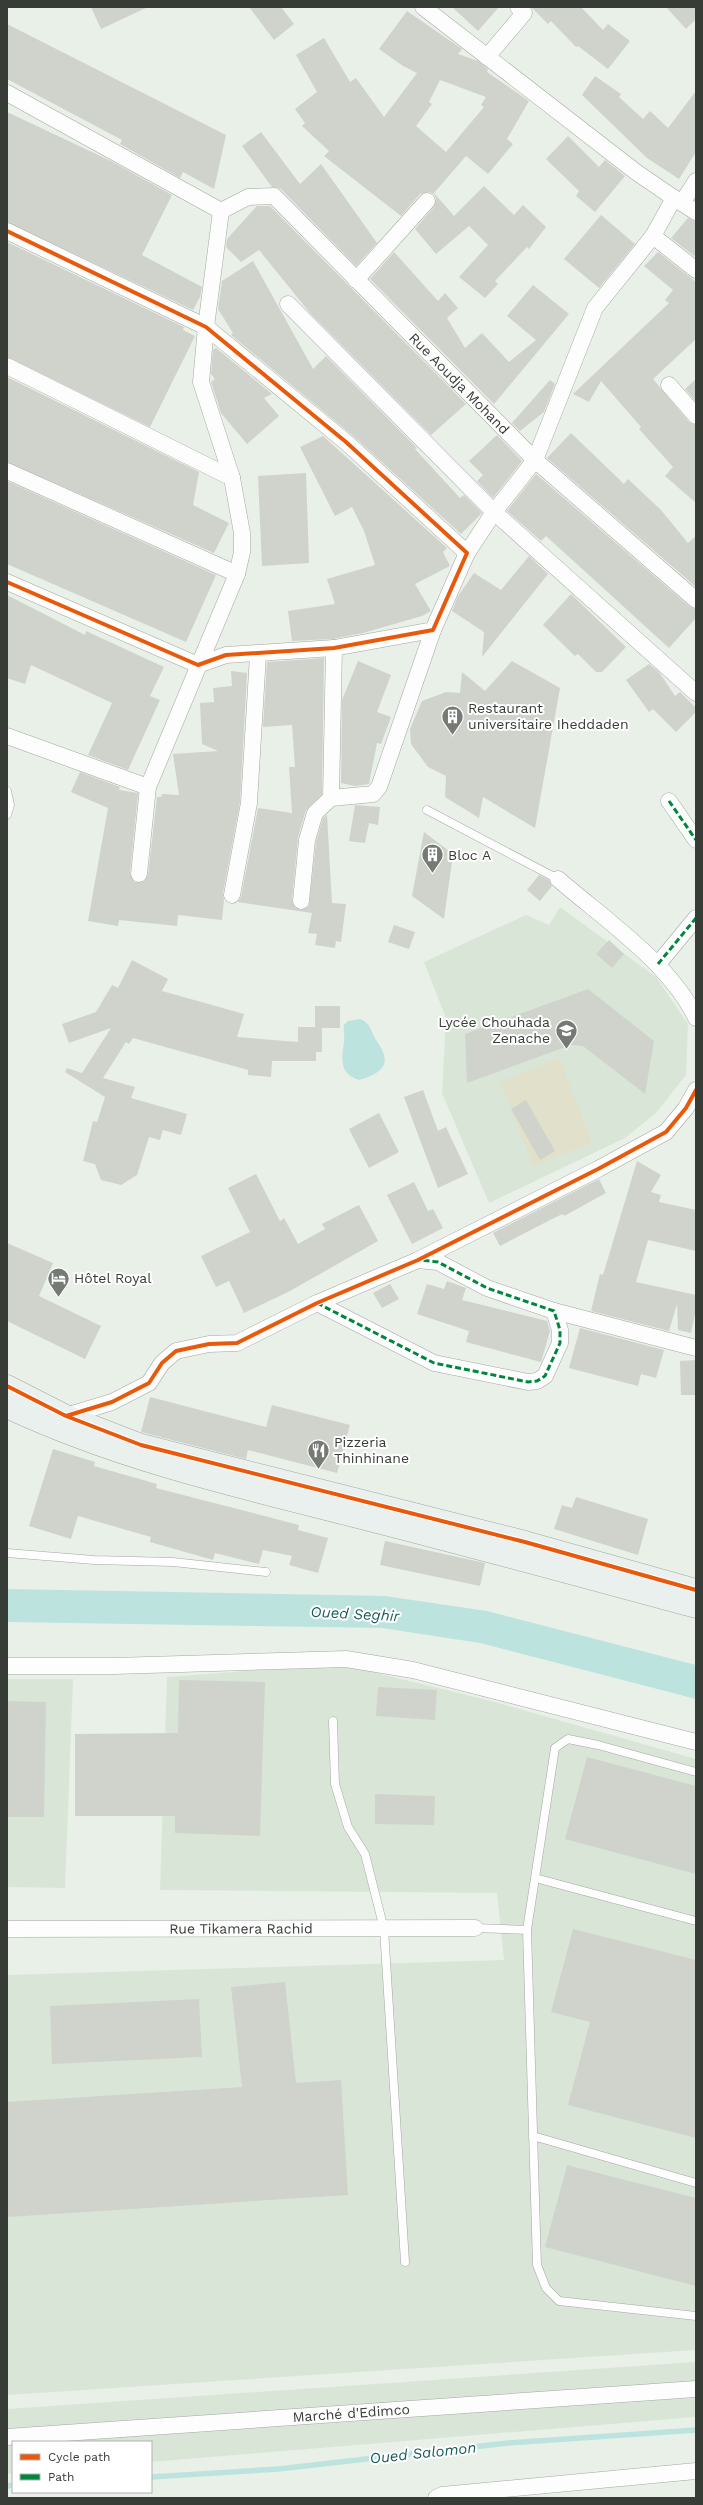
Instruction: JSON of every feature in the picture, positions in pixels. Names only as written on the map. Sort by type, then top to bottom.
[{"type":"street","points":[[423,7],[636,172],[696,212]]},
{"type":"street","points":[[487,56],[524,13],[518,7]]},
{"type":"street","points":[[7,93],[221,211],[206,327],[201,382],[232,478],[242,533],[242,552],[237,574],[148,787],[139,874]]},
{"type":"street","points":[[301,901],[306,840],[315,813],[331,798],[373,794],[379,786],[433,630],[466,553],[494,512],[535,460],[595,308],[653,236],[678,200],[696,181]]},
{"type":"street","name":"Rue Aoudja Mohand","points":[[221,211],[248,196],[274,196],[535,460],[696,600]]},
{"type":"street","points":[[356,280],[427,201]]},
{"type":"street","points":[[7,231],[206,327],[346,442],[466,553]]},
{"type":"street","points":[[653,236],[696,270]]},
{"type":"street","points":[[288,304],[494,512],[696,693]]},
{"type":"street","points":[[7,366],[232,478]]},
{"type":"street","points":[[669,385],[696,416]]},
{"type":"street","points":[[7,471],[237,574]]},
{"type":"street","points":[[7,582],[198,665],[226,655],[258,655],[334,648],[433,630]]},
{"type":"street","points":[[331,798],[334,648]]},
{"type":"street","points":[[232,895],[249,803],[258,655]]},
{"type":"street","points":[[7,736],[148,787]]},
{"type":"street","points":[[669,801],[696,840]]},
{"type":"street","points":[[558,879],[658,964],[687,1000],[696,1018]]},
{"type":"street","points":[[658,964],[696,918]]},
{"type":"street","points":[[66,1416],[112,1402],[149,1383],[162,1363],[176,1351],[209,1344],[237,1343],[317,1303],[418,1260],[598,1169],[666,1132],[686,1108],[696,1090]]},
{"type":"street","points":[[418,1260],[438,1262],[487,1288],[554,1311],[696,1348]]},
{"type":"street","points":[[317,1303],[434,1363],[528,1382],[544,1376],[560,1343],[560,1330],[554,1311]]},
{"type":"street","points":[[7,1386],[66,1416],[141,1445],[525,1542],[696,1590]]},
{"type":"street","points":[[7,1407],[59,1431],[166,1468],[442,1545],[696,1607]]},
{"type":"street","points":[[7,1666],[114,1666],[346,1659],[420,1671],[696,1742]]},
{"type":"street","name":"Rue Tikamera Rachid","points":[[7,1929],[475,1928]]},
{"type":"street","name":"Marché d'Edimco","points":[[7,2437],[696,2389]]},
{"type":"street","points":[[436,2498],[442,2495],[696,2471]]},
{"type":"lane","points":[[7,790],[10,805],[7,815]]},
{"type":"lane","points":[[427,810],[558,879]]},
{"type":"lane","points":[[7,1553],[94,1560],[173,1562],[266,1572]]},
{"type":"lane","points":[[333,1721],[335,1784],[348,1827],[365,1854],[384,1928],[405,2262]]},
{"type":"lane","points":[[696,1772],[598,1745],[568,1739],[555,1748],[527,1930],[537,2265],[546,2288],[559,2301],[696,2316]]},
{"type":"lane","points":[[535,1878],[696,1921]]},
{"type":"lane","points":[[475,1928],[527,1930]]},
{"type":"lane","points":[[533,2136],[696,2183]]},
{"type":"shaded area","name":"Lycée Chouhada Zenache","points":[[560,907],[656,977],[688,1024],[686,1075],[656,1113],[625,1138],[489,1203],[442,1093],[446,1018],[424,962],[526,915],[549,925]]},
{"type":"shaded area","points":[[559,1058],[592,1143],[533,1166],[500,1082]]},
{"type":"shaded area","points":[[340,1664],[495,1702],[696,1759],[696,2350],[7,2395],[7,1975],[504,1960],[497,1893],[160,1890],[167,1677]]},
{"type":"shaded area","points":[[7,1679],[73,1679],[65,1888],[7,1887]]},
{"type":"shaded area","points":[[696,2362],[696,2417],[152,2462],[152,2441],[12,2441],[12,2473],[7,2474],[7,2409]]},
{"type":"water","points":[[360,1019],[370,1028],[381,1048],[385,1061],[380,1070],[375,1074],[359,1080],[352,1077],[344,1069],[342,1059],[344,1025],[348,1021]]},
{"type":"water","name":"Oued Seghir","points":[[7,1589],[385,1596],[487,1611],[696,1665],[696,1699],[480,1643],[382,1628],[7,1622]]},
{"type":"building","points":[[91,7],[148,7],[101,29]]},
{"type":"building","points":[[249,7],[281,7],[294,24],[274,40]]},
{"type":"building","points":[[452,7],[499,7],[478,31]]},
{"type":"building","points":[[531,7],[581,7],[603,30],[608,24],[630,41],[608,69],[578,46],[576,47],[551,21],[548,24]]},
{"type":"building","points":[[666,7],[696,7],[696,19],[686,29]]},
{"type":"building","points":[[407,11],[462,49],[458,54],[478,61],[488,69],[487,72],[529,101],[507,139],[513,144],[488,174],[466,156],[434,193],[454,216],[484,186],[514,215],[523,205],[546,227],[529,249],[527,247],[495,281],[498,284],[485,298],[459,277],[488,245],[469,226],[436,254],[415,229],[434,207],[436,198],[434,194],[429,192],[420,194],[401,216],[324,156],[329,151],[302,126],[305,123],[295,109],[317,92],[296,55],[324,38],[350,82],[356,78],[384,117],[417,73],[403,66],[379,49]],"holes":[[[440,80],[486,97],[481,105],[484,107],[446,152],[416,126],[432,104],[429,102]]]},
{"type":"building","points":[[7,24],[226,135],[214,189],[183,172],[180,178],[120,144],[122,140],[7,79]]},
{"type":"building","points":[[595,76],[621,94],[619,97],[643,119],[650,111],[668,128],[696,91],[696,152],[679,179],[647,158],[582,95]]},
{"type":"building","points":[[7,112],[111,161],[172,195],[142,255],[202,287],[200,297],[193,310],[7,222]]},
{"type":"building","points":[[261,132],[300,184],[321,164],[377,243],[356,266],[281,189],[272,187],[242,146]]},
{"type":"building","points":[[568,136],[599,167],[605,160],[625,176],[595,212],[576,196],[579,191],[546,159]]},
{"type":"building","points":[[257,206],[270,206],[466,404],[431,435],[310,313],[259,250],[241,262],[226,247],[227,239]]},
{"type":"building","points":[[601,215],[635,244],[599,288],[564,259]]},
{"type":"building","points":[[688,218],[696,221],[696,254],[694,256],[671,238]]},
{"type":"building","points":[[7,242],[184,327],[183,330],[195,336],[150,427],[7,357]]},
{"type":"building","points":[[394,252],[438,301],[445,293],[458,308],[447,318],[465,348],[482,333],[509,362],[536,340],[507,316],[533,285],[569,314],[494,404],[370,279]]},
{"type":"building","points":[[658,252],[696,282],[696,339],[653,379],[689,422],[696,425],[696,503],[665,476],[673,467],[639,429],[641,427],[601,381],[589,402],[573,394],[669,303],[665,300],[673,290],[644,266]]},
{"type":"building","points":[[253,261],[313,369],[326,356],[417,448],[415,449],[460,498],[464,495],[482,513],[461,534],[352,435],[231,335],[233,333],[218,309],[222,281]]},
{"type":"building","points":[[216,348],[272,394],[264,398],[279,416],[247,444],[221,413],[211,382],[215,379],[211,374],[213,350]]},
{"type":"building","points":[[7,377],[199,472],[193,505],[229,523],[214,553],[7,462]]},
{"type":"building","points":[[696,379],[696,402],[685,389]]},
{"type":"building","points":[[550,380],[555,384],[544,412],[520,431],[512,423]]},
{"type":"building","points":[[571,433],[624,484],[628,479],[661,510],[688,543],[696,536],[696,587],[547,458]]},
{"type":"building","points":[[497,435],[522,461],[493,498],[477,481],[483,475],[469,461]]},
{"type":"building","points":[[323,436],[447,548],[443,552],[450,566],[415,584],[431,611],[422,616],[363,633],[333,639],[292,641],[288,611],[335,604],[327,579],[375,565],[364,531],[352,507],[335,516],[300,447]]},
{"type":"building","points":[[306,473],[309,563],[262,566],[258,476]]},
{"type":"building","points":[[536,474],[690,607],[696,609],[696,618],[669,648],[546,536],[541,541],[507,511]]},
{"type":"building","points":[[7,481],[216,575],[186,642],[7,564]]},
{"type":"building","points":[[529,556],[548,574],[482,657],[484,632],[452,611],[458,596],[474,573],[501,590]]},
{"type":"building","points":[[571,594],[626,647],[602,672],[596,672],[578,654],[575,656],[543,625]]},
{"type":"building","points":[[7,595],[85,635],[86,631],[164,667],[150,696],[160,700],[128,770],[88,755],[112,703],[31,665],[25,684],[7,678]]},
{"type":"building","points":[[324,658],[322,794],[306,810],[298,837],[292,900],[295,908],[300,910],[309,906],[316,842],[323,818],[327,815],[332,903],[346,904],[341,942],[336,941],[335,948],[315,945],[317,934],[308,933],[312,913],[238,902],[241,897],[258,808],[292,813],[289,767],[295,767],[292,725],[263,727],[267,662]]},
{"type":"building","points":[[358,661],[391,675],[377,712],[391,717],[381,744],[377,743],[369,784],[355,786],[341,783],[342,700]]},
{"type":"building","points":[[512,661],[560,688],[535,828],[483,797],[479,818],[445,797],[446,776],[428,767],[411,744],[410,729],[422,701],[446,692],[460,693],[462,672],[485,691]]},
{"type":"building","points":[[649,664],[659,672],[675,696],[680,692],[696,708],[696,712],[676,732],[653,709],[649,712],[626,680]]},
{"type":"building","points":[[231,671],[247,673],[240,802],[223,893],[224,900],[222,920],[178,915],[177,926],[119,920],[118,926],[88,921],[108,808],[71,792],[80,772],[120,787],[119,790],[138,793],[130,873],[134,882],[143,882],[148,875],[157,797],[161,797],[162,794],[179,795],[173,754],[218,751],[202,744],[200,703],[214,702],[213,688],[232,686]]},
{"type":"building","points":[[355,805],[380,807],[378,825],[369,823],[365,843],[349,841]]},
{"type":"building","name":"Bloc A","points":[[424,832],[453,854],[444,919],[412,896]]},
{"type":"building","points":[[539,875],[549,880],[552,886],[540,901],[527,890]]},
{"type":"building","points":[[394,925],[415,932],[409,949],[388,942]]},
{"type":"building","points":[[609,940],[624,954],[612,968],[596,954]]},
{"type":"building","points":[[132,960],[168,979],[162,991],[244,1014],[237,1037],[298,1042],[298,1027],[315,1027],[315,1006],[340,1006],[340,1028],[322,1028],[322,1052],[316,1052],[316,1061],[272,1061],[271,1077],[248,1075],[248,1070],[133,1038],[129,1044],[126,1042],[103,1078],[135,1087],[131,1098],[187,1114],[181,1135],[163,1130],[160,1140],[149,1137],[137,1175],[121,1185],[101,1180],[95,1164],[83,1161],[93,1121],[97,1122],[105,1097],[65,1072],[67,1068],[82,1073],[111,1028],[69,1043],[62,1024],[96,1012],[112,985],[118,988]]},
{"type":"building","points":[[588,989],[654,1041],[645,1094],[583,1046],[571,1045],[467,1083],[465,1034]]},
{"type":"building","points":[[423,1090],[438,1131],[446,1127],[468,1174],[438,1188],[404,1097]]},
{"type":"building","points":[[526,1100],[555,1151],[540,1160],[511,1109]]},
{"type":"building","points":[[379,1113],[399,1152],[369,1168],[349,1129]]},
{"type":"building","points":[[637,1161],[661,1175],[651,1192],[661,1195],[659,1202],[696,1210],[696,1251],[648,1240],[636,1282],[696,1295],[696,1310],[691,1333],[678,1330],[677,1304],[669,1331],[591,1311],[600,1274],[603,1275]]},
{"type":"building","points":[[256,1174],[280,1221],[284,1218],[298,1244],[325,1229],[322,1224],[359,1205],[378,1241],[290,1291],[244,1313],[229,1281],[216,1287],[201,1256],[250,1232],[228,1188]]},
{"type":"building","points":[[599,1179],[606,1193],[564,1216],[563,1214],[556,1217],[500,1246],[493,1233]]},
{"type":"building","points":[[414,1182],[428,1211],[433,1209],[443,1228],[412,1244],[387,1195]]},
{"type":"building","points":[[7,1243],[53,1263],[39,1296],[101,1326],[85,1359],[7,1321]]},
{"type":"building","points":[[447,1281],[466,1288],[462,1300],[547,1321],[550,1331],[541,1362],[466,1342],[469,1331],[417,1314],[427,1284],[444,1289]]},
{"type":"building","points":[[390,1284],[399,1299],[382,1308],[373,1293]]},
{"type":"building","points":[[580,1328],[664,1350],[656,1378],[641,1374],[638,1386],[569,1368]]},
{"type":"building","points":[[696,1360],[696,1395],[681,1395],[680,1361]]},
{"type":"building","points":[[150,1397],[266,1427],[272,1405],[350,1425],[337,1473],[248,1450],[246,1459],[141,1432]]},
{"type":"building","points":[[53,1449],[95,1462],[94,1466],[157,1484],[156,1488],[299,1525],[298,1530],[328,1538],[318,1573],[289,1565],[292,1556],[263,1550],[259,1564],[215,1553],[213,1560],[150,1542],[151,1537],[78,1516],[71,1539],[29,1526]]},
{"type":"building","points":[[576,1497],[648,1519],[638,1555],[554,1529],[562,1505],[572,1508]]},
{"type":"building","points":[[385,1541],[485,1563],[480,1586],[380,1565]]},
{"type":"building","points":[[179,1680],[265,1682],[260,1836],[175,1833],[175,1816],[75,1816],[75,1734],[178,1733]]},
{"type":"building","points":[[378,1687],[437,1690],[435,1720],[376,1716]]},
{"type":"building","points":[[7,1701],[46,1702],[44,1817],[7,1817]]},
{"type":"building","points":[[587,1757],[696,1786],[696,1874],[565,1839]]},
{"type":"building","points":[[375,1794],[435,1796],[434,1825],[375,1824]]},
{"type":"building","points":[[573,1929],[696,1960],[696,2138],[568,2105],[590,2022],[551,2012]]},
{"type":"building","points":[[285,1982],[296,2083],[341,2080],[348,2195],[8,2217],[7,2102],[242,2087],[231,1987]]},
{"type":"building","points":[[199,1999],[202,2057],[52,2064],[50,2006]]},
{"type":"building","points":[[567,2165],[696,2198],[696,2286],[545,2247]]},
{"type":"waterway","name":"Oued Salomon","points":[[152,2477],[278,2469],[508,2443],[696,2430]]},
{"type":"waterway","name":"Oued Salomon","points":[[7,2486],[12,2485]]},
{"type":"marked path","points":[[669,801],[696,840]]},
{"type":"marked path","points":[[658,964],[696,918]]},
{"type":"marked path","points":[[317,1303],[434,1363],[528,1382],[537,1381],[545,1376],[560,1343],[560,1330],[554,1311],[487,1288],[438,1262],[420,1260]]},
{"type":"cycle path","points":[[7,231],[206,327],[346,442],[467,553],[433,630],[334,648],[226,655],[198,665],[7,582]]},
{"type":"cycle path","points":[[66,1416],[112,1402],[149,1383],[162,1363],[176,1351],[209,1344],[237,1343],[317,1303],[418,1260],[598,1169],[666,1132],[686,1108],[696,1090]]},
{"type":"cycle path","points":[[7,1386],[66,1416],[141,1445],[525,1542],[696,1590]]},
{"type":"place","name":"Restaurant universitaire Iheddaden","points":[[452,736]]},
{"type":"place","name":"Bloc A","points":[[433,874]]},
{"type":"place","name":"Lycée Chouhada Zenache","points":[[566,1050]]},
{"type":"place","name":"Hôtel Royal","points":[[59,1298]]},
{"type":"place","name":"Pizzeria Thinhinane","points":[[318,1470]]}]
